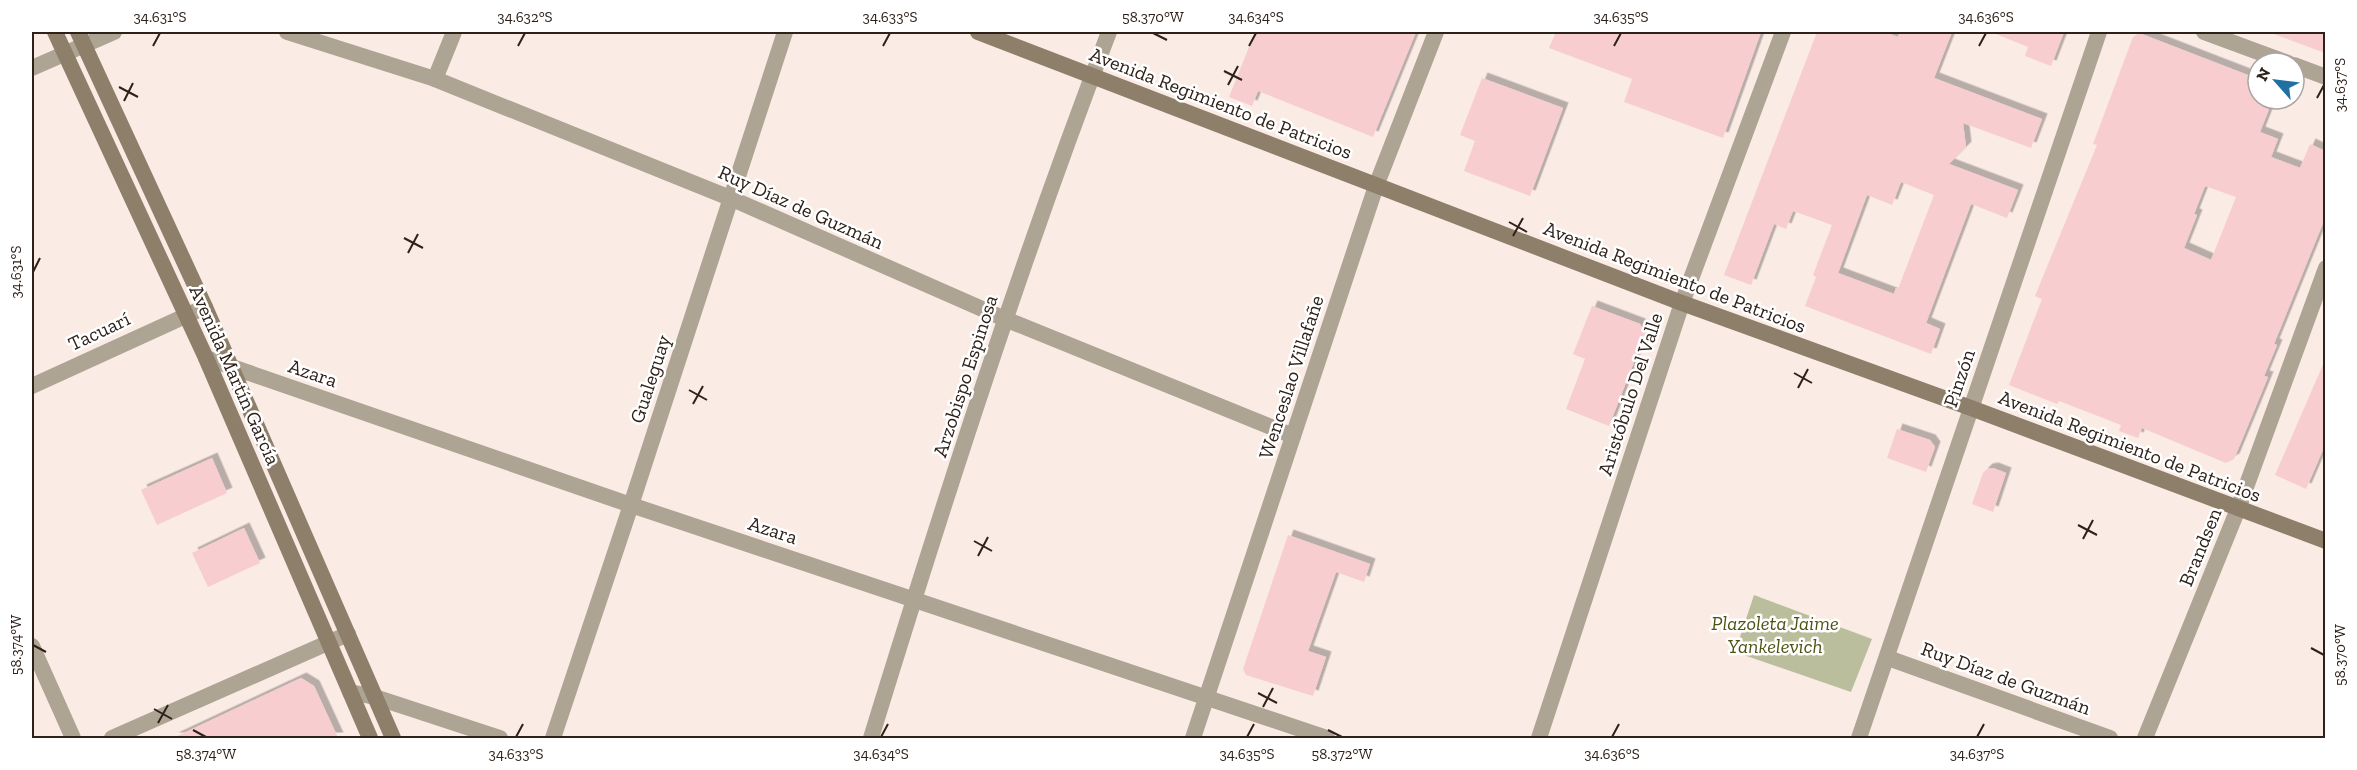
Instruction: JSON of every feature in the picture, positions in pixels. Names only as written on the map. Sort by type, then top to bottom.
[{"type":"main road","name":"Avenida Martín García","points":[[55,32],[206,358],[370,738]]},
{"type":"main road","name":"Avenida Regimiento de Patricios","points":[[978,32],[1682,303],[1971,408],[2325,541]]},
{"type":"main road","name":"Avenida Martín García","points":[[81,38],[205,307],[393,738]]},
{"type":"street","points":[[32,68],[65,53],[81,38],[114,32]]},
{"type":"street","name":"Ruy Díaz de Guzmán","points":[[287,32],[435,79],[730,198],[1005,319],[1293,436]]},
{"type":"street","points":[[435,79],[454,32]]},
{"type":"street","name":"Gualeguay","points":[[553,738],[632,505],[785,32]]},
{"type":"street","name":"Arzobispo Espinosa","points":[[871,738],[1005,319],[1109,32]]},
{"type":"street","name":"Wenceslao Villafañe","points":[[1193,738],[1376,186],[1436,32]]},
{"type":"street","name":"Aristóbulo Del Valle","points":[[1539,738],[1682,303],[1783,32]]},
{"type":"street","name":"Pinzón","points":[[1858,738],[2099,32]]},
{"type":"street","points":[[2204,32],[2255,51]]},
{"type":"street","points":[[2306,70],[2325,77]]},
{"type":"street","name":"Brandsen","points":[[2145,738],[2238,509],[2325,268]]},
{"type":"street","name":"Tacuarí","points":[[32,386],[205,307]]},
{"type":"street","name":"Azara","points":[[206,358],[632,505],[1327,738]]},
{"type":"street","points":[[111,738],[348,634]]},
{"type":"street","points":[[32,646],[73,738]]},
{"type":"street","name":"Ruy Díaz de Guzmán","points":[[1887,658],[2110,738]]},
{"type":"street","points":[[350,692],[375,697],[500,738]]},
{"type":"green space","name":"Plazoleta Jaime Yankelevich","points":[[1754,595],[1872,639],[1851,692],[1735,652]]},
{"type":"building","points":[[1255,32],[1416,32],[1373,137],[1258,91],[1252,106],[1229,97]]},
{"type":"building","points":[[1556,32],[1761,32],[1723,138],[1624,102],[1632,79],[1549,48]]},
{"type":"building","points":[[1817,32],[1884,32],[1898,37],[1900,32],[1952,32],[1934,78],[2042,119],[2031,148],[1963,123],[1966,147],[1949,164],[2018,190],[2007,218],[1971,204],[1926,323],[1940,329],[1931,354],[1805,306],[1816,277],[1813,275],[1832,225],[1793,211],[1786,229],[1774,224],[1751,285],[1724,275]],"holes":[[[1901,182],[1934,195],[1898,289],[1896,288],[1894,294],[1838,273],[1867,195],[1892,205]]]},
{"type":"building","points":[[1991,32],[2064,32],[2051,66],[2025,56],[2028,47]]},
{"type":"building","points":[[2325,32],[2325,53],[2271,33]]},
{"type":"building","points":[[2139,33],[2246,74],[2246,111],[2268,111],[2260,132],[2278,139],[2271,157],[2300,168],[2310,144],[2325,151],[2325,218],[2274,344],[2277,345],[2264,376],[2268,377],[2234,459],[2226,463],[2142,428],[2138,438],[2119,431],[2121,425],[2009,385],[2042,299],[2035,296],[2097,145],[2093,144],[2133,37]],"holes":[[[2205,186],[2236,197],[2211,260],[2184,248]]]},
{"type":"building","points":[[1482,78],[1563,108],[1530,196],[1464,171],[1475,141],[1460,135]]},
{"type":"building","points":[[1592,306],[1640,324],[1645,334],[1609,426],[1566,409],[1585,359],[1573,354]]},
{"type":"building","points":[[2325,360],[2325,445],[2306,489],[2275,475]]},
{"type":"building","points":[[1897,429],[1930,440],[1935,447],[1926,472],[1887,458]]},
{"type":"building","points":[[212,458],[227,493],[157,525],[141,490]]},
{"type":"building","points":[[1993,468],[2006,473],[1993,512],[1972,504],[1983,473]]},
{"type":"building","points":[[244,528],[260,563],[208,587],[192,553]]},
{"type":"building","points":[[1288,535],[1370,564],[1364,582],[1336,572],[1308,651],[1326,657],[1313,696],[1246,675],[1243,669]]},
{"type":"building","points":[[301,678],[314,686],[338,738],[173,738]]}]
